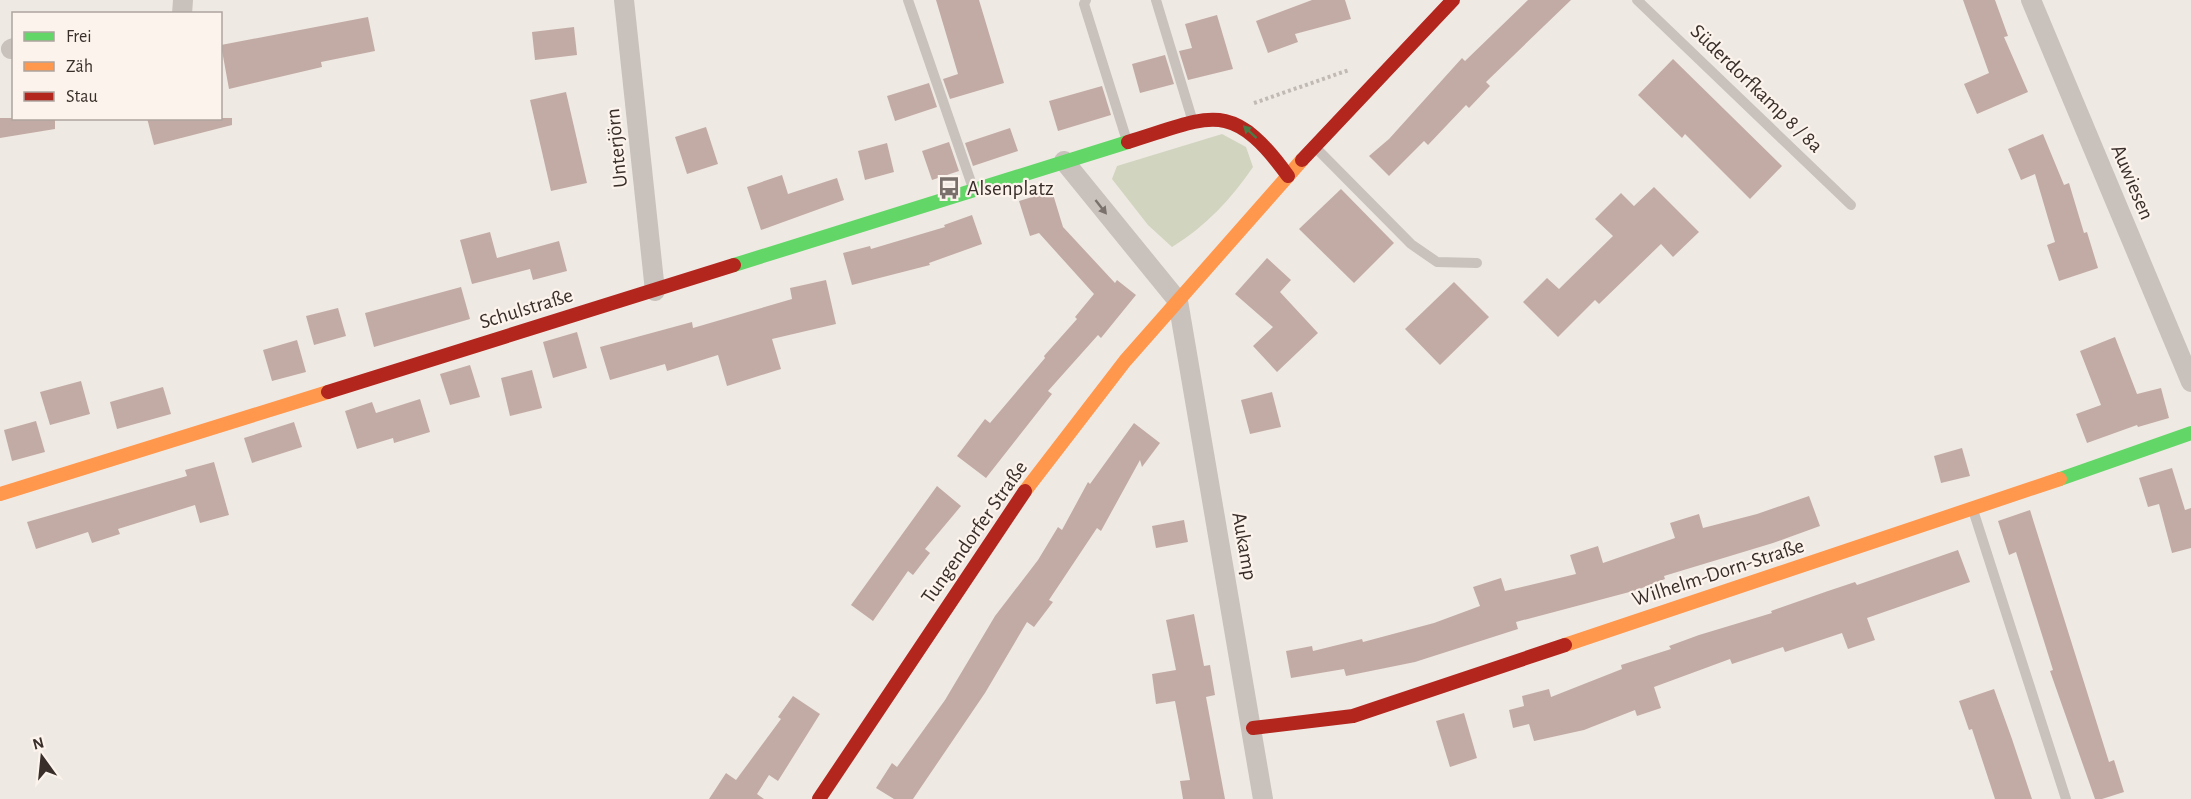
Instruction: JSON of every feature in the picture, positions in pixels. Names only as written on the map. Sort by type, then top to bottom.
[{"type":"street","name":"Unterjörn","points":[[624,0],[655,291]]},
{"type":"street","points":[[1288,176],[1268,149],[1241,123],[1211,117],[1064,161],[1178,301],[1288,176],[1453,0]]},
{"type":"street","name":"Auwiesen","points":[[2031,0],[2191,382]]},
{"type":"street","name":"Schulstraße","points":[[0,494],[655,291],[973,188],[1064,161]]},
{"type":"street","name":"Aukamp","points":[[1178,301],[1253,728],[1263,799]]},
{"type":"street","name":"Tungendorfer Straße","points":[[819,799],[1009,517],[1125,362],[1178,301]]},
{"type":"street","name":"Wilhelm-Dorn-Straße","points":[[1253,728],[1353,716],[1972,509],[2191,433]]},
{"type":"lane","points":[[908,0],[973,188]]},
{"type":"lane","points":[[1086,0],[1084,4],[1127,142]]},
{"type":"lane","points":[[1156,0],[1193,122]]},
{"type":"lane","name":"Süderdorfkamp 8 / 8a","points":[[1637,0],[1851,205]]},
{"type":"lane","points":[[1315,147],[1420,250],[1437,262],[1477,263]]},
{"type":"lane","points":[[1972,509],[2066,799]]},
{"type":"path","points":[[1244,106],[1354,68]]},
{"type":"green space","points":[[1222,134],[1246,147],[1253,167],[1217,211],[1172,247],[1148,225],[1112,179],[1117,166]]},
{"type":"building","points":[[936,0],[979,0],[1004,83],[950,99],[943,79],[958,74]]},
{"type":"building","points":[[1312,0],[1345,0],[1351,19],[1295,34],[1298,42],[1268,53],[1256,21]]},
{"type":"building","points":[[1528,0],[1571,0],[1486,82],[1490,86],[1469,108],[1466,105],[1428,145],[1424,141],[1389,176],[1369,156],[1389,139],[1462,58],[1465,61]]},
{"type":"building","points":[[1963,0],[1995,0],[2008,36],[2004,37],[2028,92],[1977,114],[1964,84],[1989,73]]},
{"type":"building","points":[[1217,15],[1233,69],[1188,80],[1179,51],[1192,48],[1185,24]]},
{"type":"building","points":[[368,17],[375,51],[321,62],[322,67],[229,89],[222,45]]},
{"type":"building","points":[[574,27],[577,55],[535,60],[532,32]]},
{"type":"building","points":[[1165,55],[1174,84],[1140,93],[1132,64]]},
{"type":"building","points":[[1673,59],[1782,166],[1750,199],[1685,134],[1682,138],[1638,95]]},
{"type":"building","points":[[929,83],[937,107],[895,121],[887,96]]},
{"type":"building","points":[[1102,86],[1111,115],[1058,131],[1049,101]]},
{"type":"building","points":[[566,92],[587,183],[551,191],[530,100]]},
{"type":"building","points":[[0,118],[55,120],[55,129],[0,138]]},
{"type":"building","points":[[232,118],[232,125],[154,145],[148,120]]},
{"type":"building","points":[[706,127],[718,164],[687,174],[675,137]]},
{"type":"building","points":[[1010,128],[1018,151],[973,166],[965,143]]},
{"type":"building","points":[[2043,134],[2064,185],[2069,183],[2084,233],[2087,232],[2098,268],[2059,281],[2047,245],[2055,242],[2035,174],[2021,180],[2008,149]]},
{"type":"building","points":[[949,142],[959,171],[932,180],[922,151]]},
{"type":"building","points":[[887,143],[894,172],[865,180],[858,151]]},
{"type":"building","points":[[782,175],[788,194],[837,178],[844,200],[761,230],[747,187]]},
{"type":"building","points":[[1654,187],[1699,232],[1673,257],[1661,244],[1599,304],[1595,300],[1558,337],[1523,302],[1547,278],[1559,289],[1613,236],[1595,219],[1621,193],[1634,206]]},
{"type":"building","points":[[1341,189],[1394,243],[1354,283],[1299,229]]},
{"type":"building","points":[[1052,191],[1063,227],[1115,283],[1117,280],[1136,295],[1101,338],[1098,335],[1048,391],[1052,394],[986,478],[957,456],[985,419],[990,423],[1045,358],[1044,356],[1077,319],[1075,317],[1094,294],[1039,233],[1030,236],[1019,201]]},
{"type":"building","points":[[972,215],[982,244],[929,263],[930,265],[852,285],[843,253],[870,246],[871,249],[945,227],[944,225]]},
{"type":"building","points":[[490,232],[497,258],[559,241],[567,271],[533,280],[530,269],[472,284],[460,240]]},
{"type":"building","points":[[1267,258],[1291,280],[1280,292],[1318,333],[1277,372],[1253,346],[1273,327],[1235,294]]},
{"type":"building","points":[[826,280],[836,324],[772,339],[781,369],[727,386],[718,355],[667,371],[665,364],[610,380],[600,347],[692,322],[693,328],[792,299],[790,288]]},
{"type":"building","points":[[1454,282],[1489,317],[1440,365],[1405,329]]},
{"type":"building","points":[[461,287],[470,319],[374,347],[365,313]]},
{"type":"building","points":[[338,308],[346,336],[314,345],[306,316]]},
{"type":"building","points":[[577,332],[587,368],[553,378],[543,342]]},
{"type":"building","points":[[2115,337],[2137,394],[2161,388],[2169,418],[2138,427],[2137,425],[2087,443],[2076,414],[2101,405],[2080,351]]},
{"type":"building","points":[[297,340],[306,372],[272,381],[263,350]]},
{"type":"building","points":[[470,365],[480,397],[450,405],[440,374]]},
{"type":"building","points":[[532,370],[542,408],[510,416],[501,378]]},
{"type":"building","points":[[81,381],[90,414],[50,425],[40,392]]},
{"type":"building","points":[[163,387],[171,414],[117,429],[110,402]]},
{"type":"building","points":[[1272,392],[1281,427],[1250,434],[1241,400]]},
{"type":"building","points":[[420,399],[430,432],[394,443],[393,438],[357,449],[345,411],[372,402],[376,413]]},
{"type":"building","points":[[36,421],[45,452],[12,461],[4,430]]},
{"type":"building","points":[[294,422],[302,447],[252,463],[244,438]]},
{"type":"building","points":[[1134,423],[1160,443],[1142,467],[1140,460],[1101,531],[1097,528],[1049,600],[1053,602],[1034,627],[1027,622],[985,693],[913,799],[894,799],[876,788],[892,763],[897,767],[945,700],[995,616],[1038,560],[1058,527],[1062,530],[1088,482],[1090,484]]},
{"type":"building","points":[[1962,448],[1970,476],[1941,483],[1934,456]]},
{"type":"building","points":[[214,462],[229,515],[200,523],[195,505],[118,529],[120,534],[92,543],[88,532],[36,549],[27,522],[187,476],[185,470]]},
{"type":"building","points":[[2172,468],[2185,510],[2191,508],[2191,548],[2172,553],[2159,504],[2148,507],[2139,478]]},
{"type":"building","points":[[937,486],[961,506],[925,549],[930,553],[913,575],[908,571],[873,621],[851,605]]},
{"type":"building","points":[[1809,496],[1820,526],[1773,543],[1664,576],[1665,579],[1637,590],[1516,622],[1518,629],[1415,662],[1346,676],[1344,669],[1291,678],[1286,651],[1312,646],[1313,651],[1362,639],[1363,642],[1434,623],[1480,606],[1473,587],[1501,578],[1505,591],[1576,574],[1570,555],[1598,546],[1603,563],[1675,538],[1670,523],[1699,514],[1703,528],[1757,514]]},
{"type":"building","points":[[2030,510],[2109,762],[2114,760],[2124,792],[2102,799],[2095,799],[2050,671],[2053,670],[2016,552],[2009,555],[1998,521]]},
{"type":"building","points":[[1184,520],[1188,542],[1156,548],[1152,526]]},
{"type":"building","points":[[1958,550],[1970,582],[1867,618],[1875,640],[1848,649],[1842,633],[1785,652],[1783,647],[1732,664],[1730,659],[1654,687],[1661,708],[1637,716],[1635,710],[1584,730],[1534,741],[1529,724],[1513,728],[1509,710],[1524,706],[1522,696],[1549,689],[1551,697],[1622,669],[1621,665],[1671,649],[1669,646],[1699,635],[1772,613],[1771,611],[1828,591],[1855,582],[1857,585]]},
{"type":"building","points":[[1194,614],[1204,666],[1210,665],[1215,695],[1206,697],[1225,799],[1183,799],[1180,781],[1190,780],[1175,701],[1156,704],[1152,674],[1176,670],[1166,620]]},
{"type":"building","points":[[1994,689],[2032,799],[1995,799],[1972,729],[1969,730],[1959,701]]},
{"type":"building","points":[[793,696],[820,714],[778,781],[769,775],[757,794],[764,799],[709,799],[726,773],[736,780],[781,719],[778,717]]},
{"type":"building","points":[[1464,713],[1477,758],[1450,767],[1436,721]]},
{"type":"traffic: fast","points":[[734,265],[1128,142]]},
{"type":"traffic: fast","points":[[2060,479],[2191,433]]},
{"type":"traffic: slow","points":[[1025,491],[1125,361],[1302,160]]},
{"type":"traffic: slow","points":[[0,494],[328,392]]},
{"type":"traffic: slow","points":[[1565,645],[2060,479]]},
{"type":"traffic: jam","points":[[1302,160],[1453,0]]},
{"type":"traffic: jam","points":[[1128,142],[1200,121],[1217,120],[1234,124],[1250,134],[1268,151],[1288,176]]},
{"type":"traffic: jam","points":[[328,392],[734,265]]},
{"type":"traffic: jam","points":[[819,799],[1025,491]]},
{"type":"traffic: jam","points":[[1253,728],[1353,716],[1565,645]]},
{"type":"place","name":"Alsenplatz","points":[[949,188]]}]
